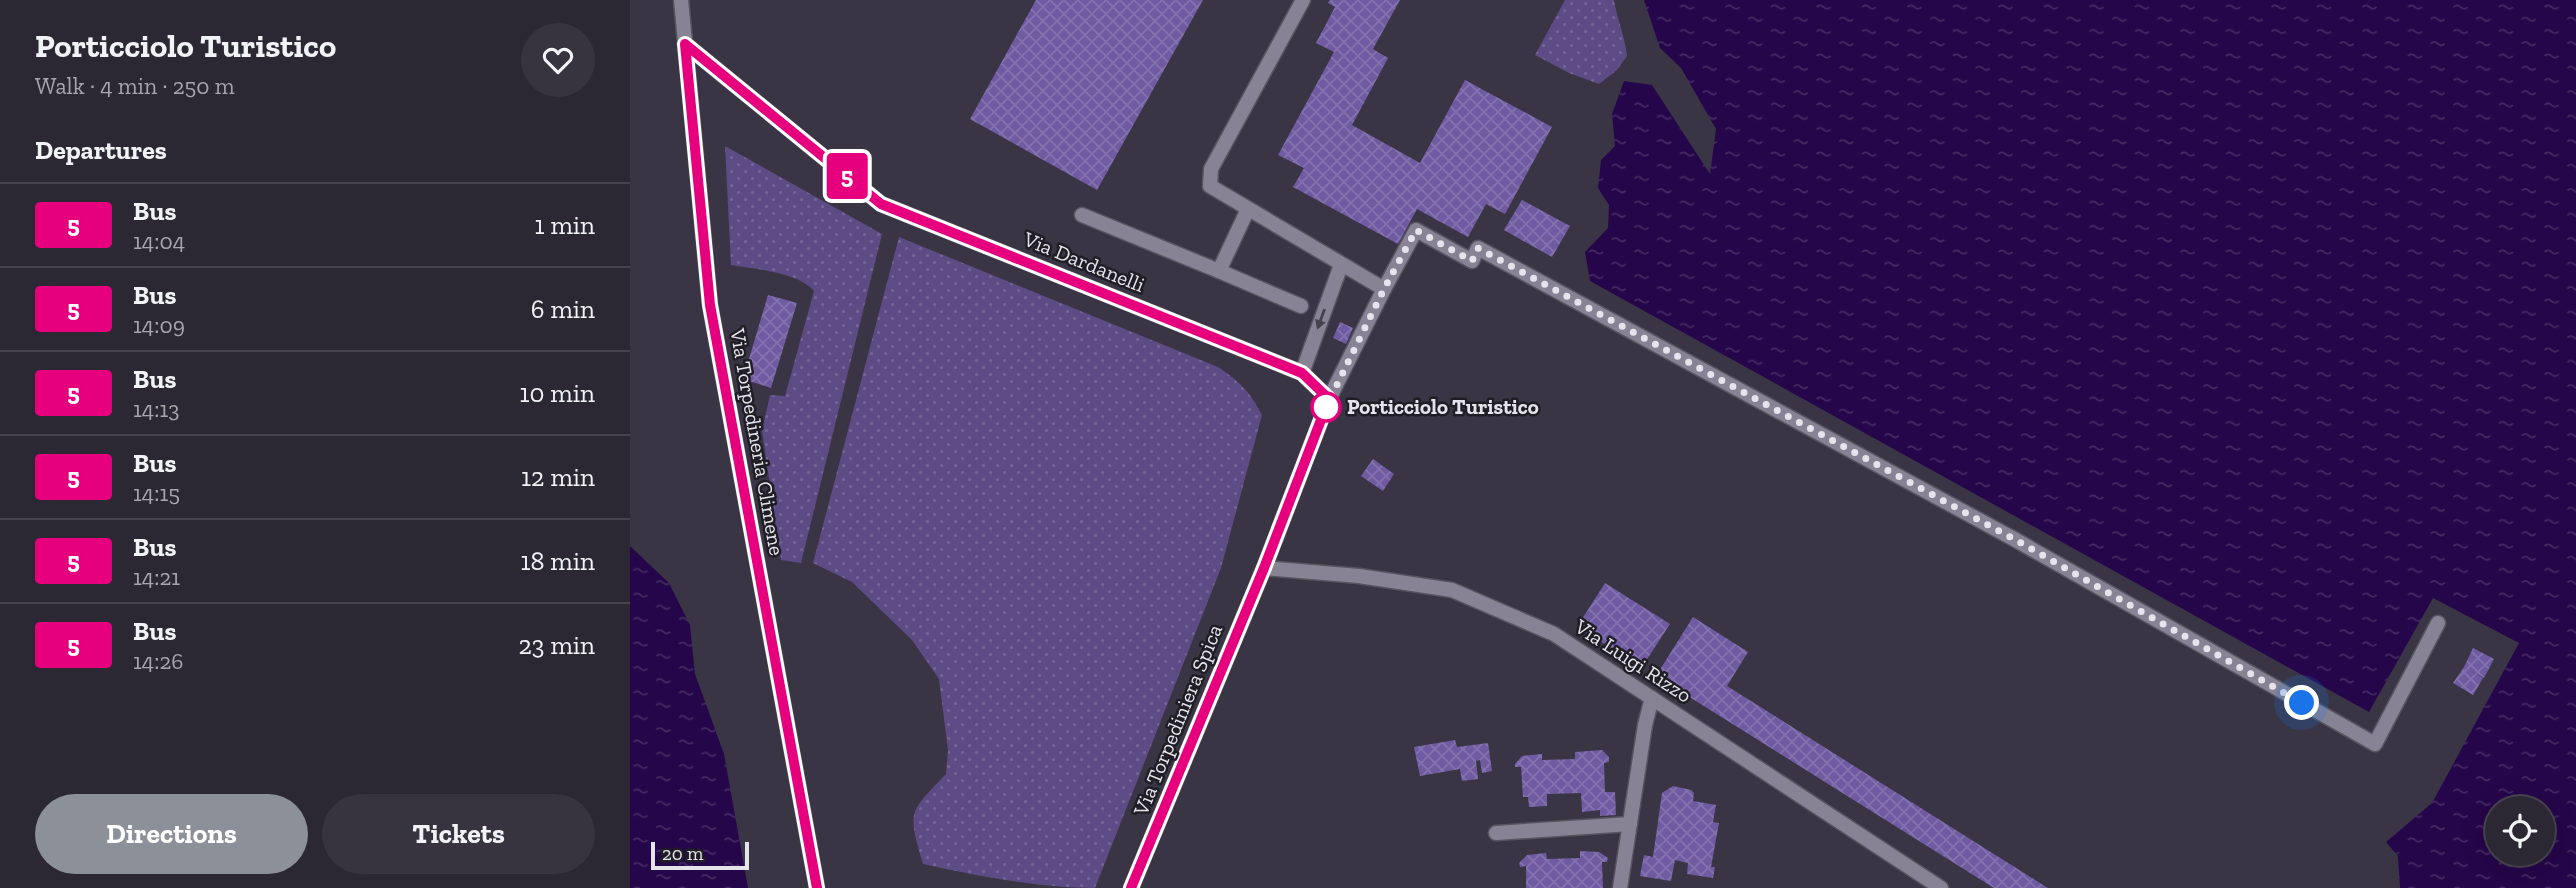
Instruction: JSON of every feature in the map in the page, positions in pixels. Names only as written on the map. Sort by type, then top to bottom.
[{"type":"street","name":"Via Torpedineria Climene","points":[[681,0],[710,305],[817,888]]},
{"type":"street","points":[[1303,0],[1211,169],[1210,186],[1384,289]]},
{"type":"street","name":"Via Dardanelli","points":[[685,44],[881,204],[1302,373],[1329,399]]},
{"type":"street","points":[[1219,271],[1248,209]]},
{"type":"street","points":[[1082,215],[1301,306]]},
{"type":"street","points":[[1264,568],[1329,399],[1416,230],[1472,261],[1478,248],[2014,539],[2375,744],[2438,623]]},
{"type":"street","points":[[1302,373],[1340,265]]},
{"type":"street","name":"Via Luigi Rizzo","points":[[1264,568],[1359,576],[1452,590],[1554,634],[1941,888]]},
{"type":"street","name":"Via Torpediniera Spica","points":[[1131,888],[1264,568]]},
{"type":"street","points":[[1621,888],[1652,698]]},
{"type":"street","points":[[1496,833],[1630,824]]},
{"type":"shaded area","points":[[1565,0],[1614,0],[1627,56],[1617,70],[1599,84],[1569,73],[1535,55]]},
{"type":"shaded area","points":[[725,146],[882,234],[801,563],[781,560],[762,431],[770,395],[785,396],[814,291],[798,279],[787,275],[731,265]]},
{"type":"shaded area","points":[[899,237],[1218,367],[1244,388],[1262,415],[1221,568],[1095,888],[1009,880],[923,864],[913,822],[915,813],[918,805],[946,774],[948,750],[939,679],[912,640],[852,582],[813,563]]},
{"type":"water","points":[[1644,0],[2576,0],[2576,888],[2400,888],[2398,856],[2386,842],[2432,803],[2519,643],[2433,598],[2369,712],[1590,281],[1585,252],[1608,228],[1609,205],[1598,188],[1601,160],[1615,146],[1612,114],[1624,81],[1652,85],[1710,174],[1716,129],[1681,68],[1660,48]]},
{"type":"water","points":[[630,546],[669,583],[690,625],[695,674],[724,754],[748,888],[630,888]]},
{"type":"building","points":[[1036,0],[1203,0],[1097,190],[970,119]]},
{"type":"building","points":[[1330,0],[1400,0],[1373,49],[1388,58],[1352,125],[1420,163],[1465,80],[1552,127],[1505,214],[1486,204],[1468,237],[1417,209],[1398,244],[1293,187],[1304,168],[1278,155],[1334,52],[1316,43],[1335,7],[1328,3]]},
{"type":"building","points":[[1522,200],[1570,226],[1552,257],[1504,230]]},
{"type":"building","points":[[768,295],[797,303],[771,388],[743,379]]},
{"type":"building","points":[[1340,322],[1353,328],[1346,344],[1333,338]]},
{"type":"building","points":[[1373,459],[1394,474],[1383,491],[1361,476]]},
{"type":"building","points":[[1605,583],[1670,624],[1642,667],[1577,627]]},
{"type":"building","points":[[1693,617],[1748,652],[1727,686],[2048,888],[1994,888],[1656,676]]},
{"type":"building","points":[[2473,648],[2494,659],[2484,678],[2469,669],[2483,678],[2473,695],[2453,683]]},
{"type":"building","points":[[1455,740],[1457,747],[1488,743],[1492,771],[1482,773],[1480,760],[1476,761],[1478,779],[1462,781],[1460,769],[1420,776],[1414,747]]},
{"type":"building","points":[[1602,750],[1609,757],[1609,762],[1604,763],[1605,792],[1615,792],[1616,815],[1600,816],[1600,810],[1582,812],[1581,793],[1547,794],[1547,806],[1529,807],[1528,797],[1523,797],[1521,767],[1515,767],[1522,756],[1542,754],[1542,760],[1575,759],[1575,752]]},
{"type":"building","points":[[1673,786],[1691,790],[1694,793],[1693,801],[1716,805],[1713,822],[1719,823],[1711,867],[1715,867],[1713,878],[1687,874],[1688,863],[1675,860],[1671,881],[1640,876],[1644,855],[1653,857],[1662,793]]},
{"type":"building","points":[[1580,851],[1599,852],[1608,858],[1607,862],[1602,862],[1603,888],[1526,888],[1526,866],[1520,867],[1519,863],[1527,855],[1546,853],[1547,859],[1580,858]]},
{"type":"bus line","name":"5","points":[[817,888],[710,305],[685,44],[881,204],[1302,373],[1329,399],[1264,568],[1131,888]]},
{"type":"place","name":"Porticciolo Turistico","points":[[1326,407]]},
{"type":"route","points":[[1326,407],[1416,230],[1472,261],[1478,248],[2014,539],[2302,703]]}]
